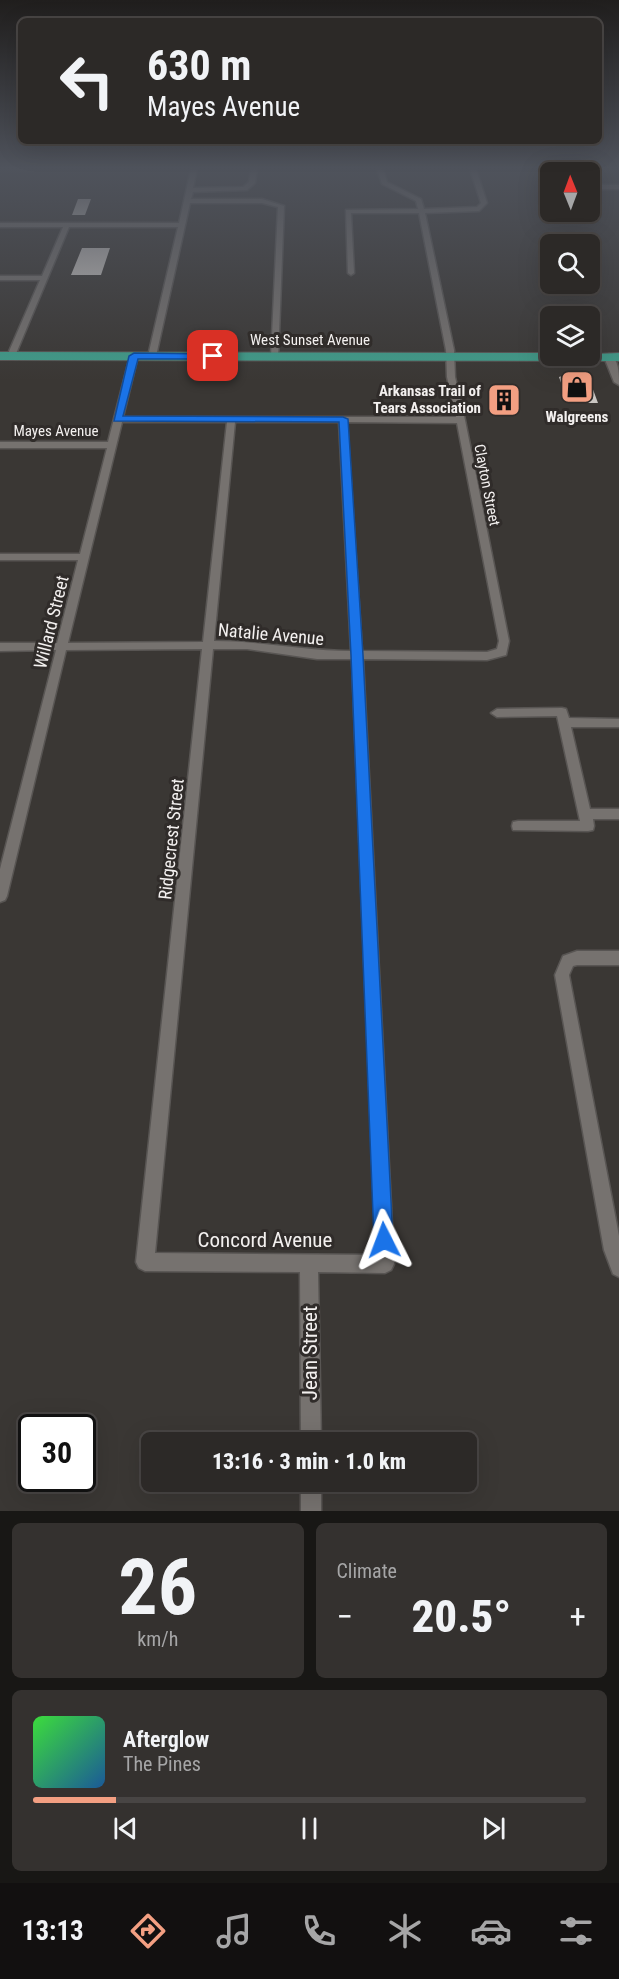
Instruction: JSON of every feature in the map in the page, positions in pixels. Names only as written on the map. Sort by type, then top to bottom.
[{"type":"highway","name":"West Sunset Avenue","points":[[5,356],[614,357]]},
{"type":"street","points":[[5,356],[61,240]]},
{"type":"street","points":[[153,356],[179,240]]},
{"type":"street","points":[[274,357],[279,240]]},
{"type":"street","points":[[349,240],[351,273]]},
{"type":"street","name":"Clayton Street","points":[[427,240],[449,357],[451,381],[461,420],[504,641],[502,652]]},
{"type":"street","points":[[0,278],[44,278]]},
{"type":"street","name":"Willard Street","points":[[0,896],[134,356]]},
{"type":"street","points":[[614,357],[619,382]]},
{"type":"street","name":"Mayes Avenue","points":[[118,419],[461,420]]},
{"type":"street","name":"Ridgecrest Street","points":[[145,1262],[231,419]]},
{"type":"street","points":[[343,419],[357,655]]},
{"type":"street","name":"Mayes Avenue","points":[[0,445],[111,445]]},
{"type":"street","points":[[0,557],[84,556]]},
{"type":"street","name":"Natalie Avenue","points":[[0,647],[247,645],[317,655],[487,656],[502,652]]},
{"type":"street","name":"Concord Avenue","points":[[145,1262],[385,1263],[357,655]]},
{"type":"street","points":[[497,713],[562,712],[588,826],[518,825]]},
{"type":"street","points":[[564,722],[619,723]]},
{"type":"street","points":[[585,814],[619,814]]},
{"type":"street","points":[[619,958],[578,958],[568,961],[562,975],[613,1250],[619,1268]]},
{"type":"street","name":"Jean Street","points":[[309,1263],[311,1432]]},
{"type":"street","points":[[311,1492],[311,1511]]},
{"type":"building","points":[[82,248],[110,248],[101,275],[71,275]]},
{"type":"building","name":"Walgreens","points":[[588,376],[598,403],[568,403],[559,377]]},
{"type":"building","name":"Arkansas Trail of Tears Association","points":[[491,390],[511,390],[516,411],[496,411]]},
{"type":"place","name":"Walgreens","points":[[577,387]]},
{"type":"place","name":"Arkansas Trail of Tears Association","points":[[504,400]]},
{"type":"route","points":[[213,356],[134,356],[118,419],[343,419],[357,655],[384,1240]]}]
